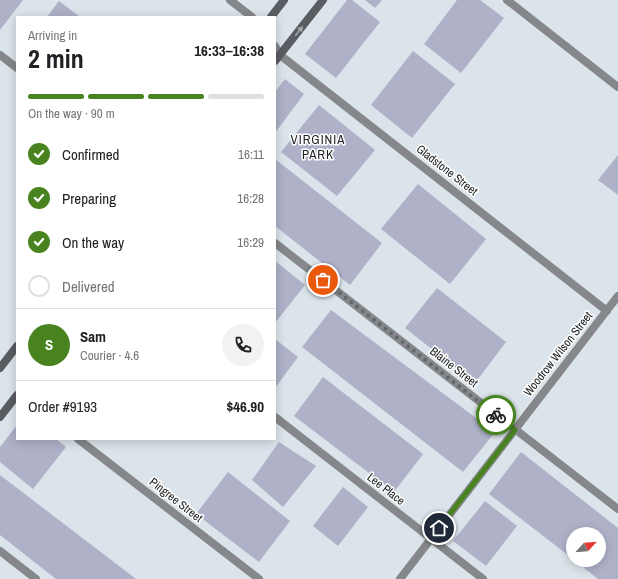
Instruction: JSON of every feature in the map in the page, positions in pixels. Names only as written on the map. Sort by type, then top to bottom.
[{"type":"street","points":[[230,0],[251,16]]},
{"type":"street","points":[[272,16],[284,0]]},
{"type":"street","points":[[278,58],[323,0]]},
{"type":"street","points":[[507,0],[618,87]]},
{"type":"street","points":[[0,55],[16,67]]},
{"type":"street","name":"Gladstone Street","points":[[278,58],[607,311]]},
{"type":"street","name":"Blaine Street","points":[[276,244],[618,509]]},
{"type":"street","name":"Woodrow Wilson Street","points":[[400,579],[618,296]]},
{"type":"street","points":[[0,368],[16,347]]},
{"type":"street","points":[[0,417],[16,396]]},
{"type":"street","name":"Lee Place","points":[[276,418],[483,579]]},
{"type":"street","name":"Pingree Street","points":[[79,440],[259,579]]},
{"type":"street","points":[[0,551],[36,579]]},
{"type":"shaded area","points":[[0,0],[23,0],[0,30]]},
{"type":"shaded area","points":[[347,0],[352,0],[380,22],[336,78],[305,54]]},
{"type":"shaded area","points":[[365,0],[382,0],[375,8]]},
{"type":"shaded area","points":[[457,0],[480,0],[504,18],[461,73],[424,44]]},
{"type":"shaded area","points":[[59,1],[79,16],[48,16]]},
{"type":"shaded area","points":[[413,51],[455,84],[412,138],[371,105]]},
{"type":"shaded area","points":[[285,79],[304,94],[276,132],[276,91]]},
{"type":"shaded area","points":[[319,105],[375,150],[337,196],[281,152]]},
{"type":"shaded area","points":[[618,155],[618,195],[598,180]]},
{"type":"shaded area","points":[[276,160],[382,243],[350,285],[276,227]]},
{"type":"shaded area","points":[[418,184],[486,239],[450,284],[381,229]]},
{"type":"shaded area","points":[[276,262],[305,285],[276,322]]},
{"type":"shaded area","points":[[437,288],[506,342],[475,383],[405,328]]},
{"type":"shaded area","points":[[331,310],[495,432],[463,472],[302,347]]},
{"type":"shaded area","points":[[276,340],[298,357],[276,387]]},
{"type":"shaded area","points":[[323,377],[423,454],[394,492],[294,416]]},
{"type":"shaded area","points":[[16,426],[16,440],[57,440],[66,447],[33,489],[0,462],[0,447]]},
{"type":"shaded area","points":[[279,442],[316,466],[283,507],[252,480]]},
{"type":"shaded area","points":[[521,452],[618,528],[618,579],[598,579],[583,567],[606,567],[606,527],[566,527],[566,554],[489,494]]},
{"type":"shaded area","points":[[228,472],[290,521],[259,562],[196,514]]},
{"type":"shaded area","points":[[0,475],[136,579],[56,579],[0,535]]},
{"type":"shaded area","points":[[343,487],[368,507],[338,546],[313,526]]},
{"type":"shaded area","points":[[485,501],[517,526],[486,566],[453,541]]},
{"type":"way so far","points":[[323,280],[496,415]]},
{"type":"district","name":"VIRGINIA PARK","points":[[318,146]]},
{"type":"route","points":[[439,528],[515,430],[496,415]]}]
